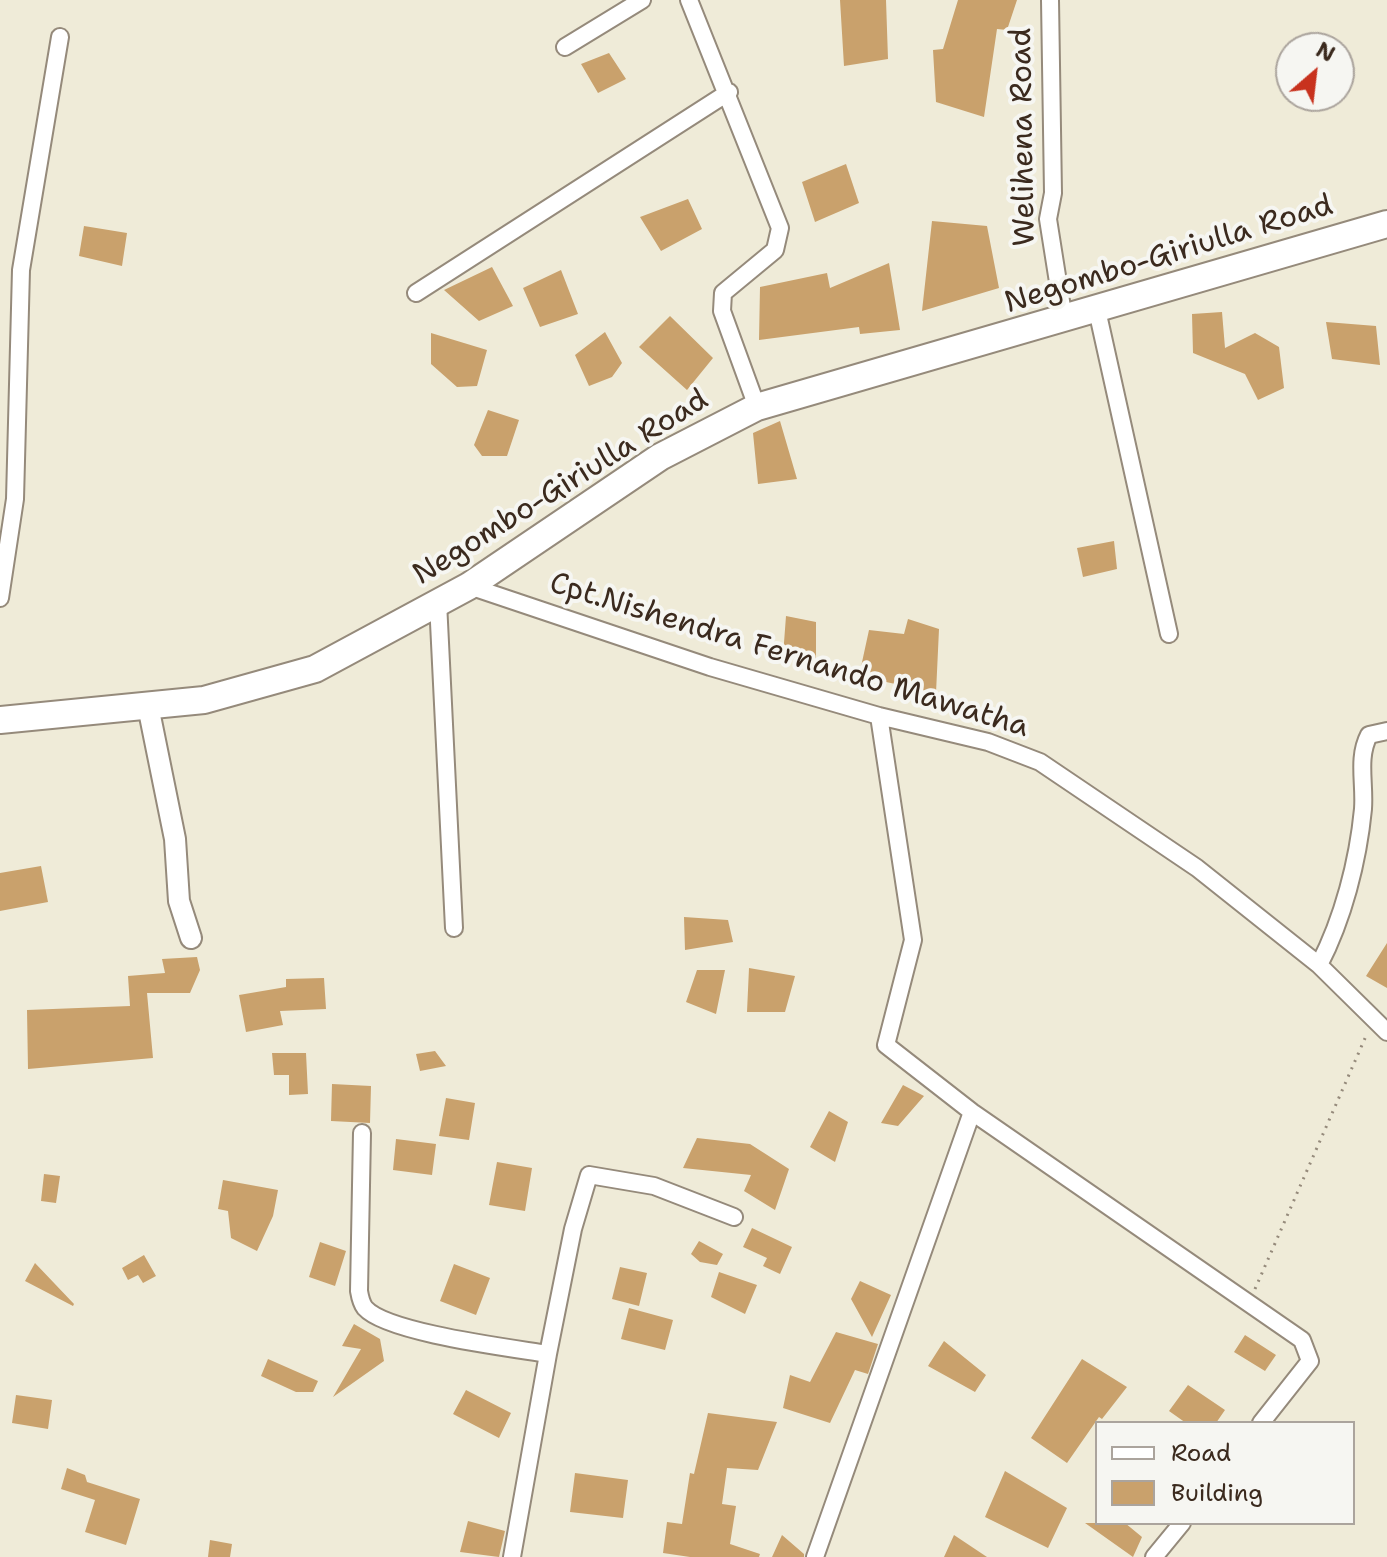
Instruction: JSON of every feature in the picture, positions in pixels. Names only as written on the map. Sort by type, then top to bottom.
[{"type":"main road","name":"Negombo-Giriulla Road","points":[[0,720],[204,700],[315,669],[469,586],[660,457],[757,407],[1387,224]]},
{"type":"street","points":[[565,47],[642,0]]},
{"type":"street","points":[[689,0],[729,92],[780,228],[775,250],[723,293],[722,311],[757,407]]},
{"type":"street","name":"Welihena Road","points":[[1050,0],[1053,193],[1048,219],[1064,320]]},
{"type":"street","points":[[0,598],[15,499],[21,270],[60,37]]},
{"type":"street","points":[[416,293],[729,92]]},
{"type":"street","points":[[1097,310],[1169,634]]},
{"type":"street","name":"Cpt.Nishendra Fernando Mawatha","points":[[469,586],[710,667],[879,716],[988,742],[1040,762],[1197,868],[1319,965],[1387,1032]]},
{"type":"street","points":[[438,602],[454,928]]},
{"type":"street","points":[[148,706],[175,839],[179,901],[191,938]]},
{"type":"street","points":[[879,716],[913,940],[886,1045],[972,1112],[1302,1340],[1310,1361],[1263,1421]]},
{"type":"street","points":[[1319,965],[1338,927],[1363,809],[1362,748],[1369,735],[1387,731]]},
{"type":"street","points":[[815,1557],[972,1112]]},
{"type":"street","points":[[362,1133],[359,1291],[365,1308],[381,1319],[461,1340],[548,1354]]},
{"type":"street","points":[[512,1557],[573,1229],[589,1175],[654,1186],[734,1217]]},
{"type":"street","points":[[1160,1555],[1181,1525]]},
{"type":"path","points":[[1248,1303],[1374,1018]]},
{"type":"building","points":[[840,0],[886,0],[888,59],[844,66]]},
{"type":"building","points":[[958,0],[1017,0],[1007,30],[997,29],[984,117],[936,102],[933,50],[943,49]]},
{"type":"building","points":[[609,53],[626,79],[598,93],[581,64]]},
{"type":"building","points":[[846,164],[859,203],[815,222],[802,182]]},
{"type":"building","points":[[688,199],[702,229],[661,251],[640,217]]},
{"type":"building","points":[[932,221],[987,226],[999,288],[922,311]]},
{"type":"building","points":[[84,226],[127,233],[122,266],[79,256]]},
{"type":"building","points":[[889,263],[900,330],[860,334],[859,327],[759,340],[760,287],[827,273],[830,288]]},
{"type":"building","points":[[492,267],[513,306],[479,321],[444,290]]},
{"type":"building","points":[[561,270],[578,314],[540,327],[523,288]]},
{"type":"building","points":[[1222,312],[1225,348],[1255,333],[1279,347],[1284,388],[1258,400],[1245,374],[1193,353],[1192,314]]},
{"type":"building","points":[[670,316],[713,358],[687,390],[639,347]]},
{"type":"building","points":[[1326,322],[1376,326],[1380,365],[1332,359]]},
{"type":"building","points":[[605,332],[622,363],[612,377],[589,386],[575,355]]},
{"type":"building","points":[[431,333],[487,350],[477,386],[457,387],[431,364]]},
{"type":"building","points":[[488,410],[519,420],[507,456],[482,456],[474,445]]},
{"type":"building","points":[[780,421],[797,479],[758,484],[753,433]]},
{"type":"building","points":[[1114,541],[1117,569],[1083,577],[1077,548]]},
{"type":"building","points":[[786,616],[816,622],[816,662],[783,656]]},
{"type":"building","points":[[908,619],[939,629],[936,693],[859,676],[869,630],[904,634]]},
{"type":"building","points":[[41,866],[48,902],[0,911],[0,873]]},
{"type":"building","points":[[684,917],[728,920],[733,942],[685,950]]},
{"type":"building","points":[[1387,943],[1387,988],[1366,976]]},
{"type":"building","points":[[197,957],[200,970],[190,993],[147,993],[153,1058],[28,1069],[27,1010],[130,1006],[128,976],[165,973],[162,959]]},
{"type":"building","points":[[749,968],[795,976],[785,1012],[747,1012]]},
{"type":"building","points":[[697,970],[725,970],[716,1014],[686,1002]]},
{"type":"building","points":[[324,978],[326,1009],[280,1011],[283,1025],[246,1032],[239,995],[286,987],[286,979]]},
{"type":"building","points":[[435,1051],[446,1066],[420,1071],[416,1054]]},
{"type":"building","points":[[272,1053],[306,1053],[308,1094],[289,1095],[289,1075],[274,1075]]},
{"type":"building","points":[[332,1084],[371,1086],[370,1123],[331,1121]]},
{"type":"building","points":[[903,1085],[924,1096],[898,1126],[881,1123]]},
{"type":"building","points":[[446,1098],[475,1103],[469,1140],[439,1136]]},
{"type":"building","points":[[829,1111],[848,1122],[835,1162],[810,1147]]},
{"type":"building","points":[[697,1138],[750,1144],[789,1169],[775,1210],[744,1191],[751,1175],[683,1168]]},
{"type":"building","points":[[396,1139],[436,1144],[432,1175],[393,1170]]},
{"type":"building","points":[[497,1162],[532,1168],[525,1211],[489,1205]]},
{"type":"building","points":[[44,1174],[60,1176],[56,1203],[41,1201]]},
{"type":"building","points":[[223,1180],[278,1190],[273,1216],[257,1251],[231,1238],[228,1211],[218,1209]]},
{"type":"building","points":[[752,1228],[792,1247],[780,1274],[763,1266],[767,1258],[743,1247]]},
{"type":"building","points":[[699,1241],[723,1254],[717,1265],[700,1262],[691,1254]]},
{"type":"building","points":[[320,1242],[346,1251],[335,1286],[309,1277]]},
{"type":"building","points":[[144,1255],[156,1276],[143,1283],[138,1275],[128,1280],[122,1268]]},
{"type":"building","points":[[35,1263],[74,1304],[73,1306],[25,1281]]},
{"type":"building","points":[[454,1264],[490,1278],[476,1315],[440,1301]]},
{"type":"building","points":[[620,1267],[647,1273],[639,1306],[612,1299]]},
{"type":"building","points":[[719,1272],[757,1285],[745,1314],[711,1297]]},
{"type":"building","points":[[860,1281],[891,1295],[872,1337],[851,1299]]},
{"type":"building","points":[[629,1308],[673,1320],[665,1350],[621,1339]]},
{"type":"building","points":[[354,1324],[380,1339],[384,1361],[333,1397],[361,1349],[342,1346]]},
{"type":"building","points":[[836,1332],[878,1344],[868,1374],[855,1370],[830,1423],[783,1408],[790,1375],[810,1382]]},
{"type":"building","points":[[1245,1335],[1276,1355],[1265,1371],[1234,1352]]},
{"type":"building","points":[[944,1341],[986,1375],[975,1392],[928,1366]]},
{"type":"building","points":[[268,1359],[318,1381],[313,1392],[296,1392],[261,1376]]},
{"type":"building","points":[[1082,1359],[1127,1387],[1102,1419],[1099,1417],[1095,1421],[1067,1463],[1031,1438]]},
{"type":"building","points":[[1188,1385],[1225,1410],[1217,1421],[1183,1421],[1169,1411]]},
{"type":"building","points":[[466,1390],[511,1413],[499,1438],[453,1414]]},
{"type":"building","points":[[16,1395],[52,1400],[48,1429],[12,1423]]},
{"type":"building","points":[[708,1413],[777,1422],[758,1470],[727,1468],[722,1504],[736,1506],[730,1544],[760,1554],[759,1557],[690,1557],[663,1553],[667,1522],[682,1524],[690,1473],[694,1474]]},
{"type":"building","points":[[67,1468],[85,1475],[87,1482],[140,1499],[126,1545],[85,1532],[95,1500],[61,1489]]},
{"type":"building","points":[[1005,1471],[1067,1508],[1048,1548],[985,1517]]},
{"type":"building","points":[[575,1473],[628,1480],[623,1518],[570,1512]]},
{"type":"building","points":[[468,1521],[505,1531],[499,1557],[460,1552]]},
{"type":"building","points":[[1085,1523],[1127,1525],[1142,1537],[1133,1557]]},
{"type":"building","points":[[782,1535],[804,1554],[804,1557],[772,1557]]},
{"type":"building","points":[[954,1535],[987,1557],[944,1557]]},
{"type":"building","points":[[210,1540],[232,1544],[230,1557],[208,1557]]}]
